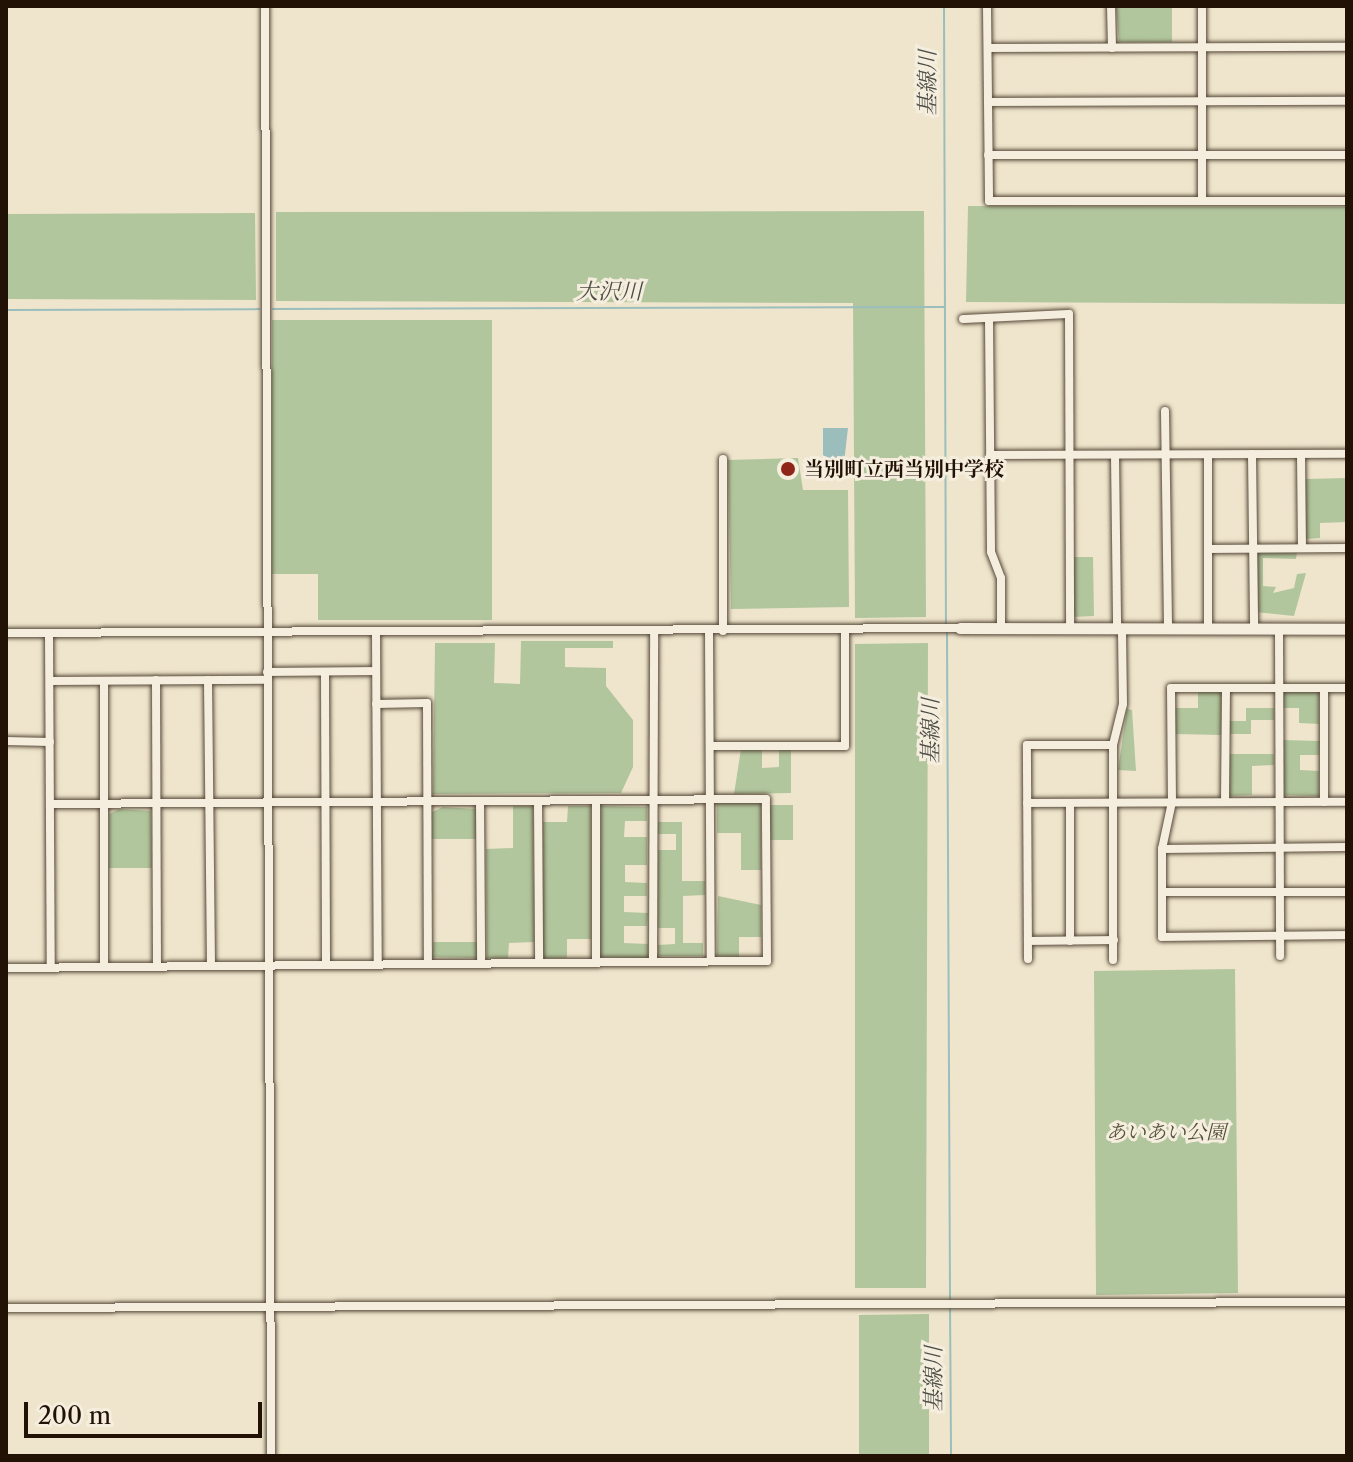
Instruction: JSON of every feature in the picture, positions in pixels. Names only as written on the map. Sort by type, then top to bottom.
[{"type":"street","points":[[265,6],[271,1456]]},
{"type":"street","points":[[987,6],[989,201],[1347,201]]},
{"type":"street","points":[[1111,6],[1112,48]]},
{"type":"street","points":[[1202,6],[1202,201]]},
{"type":"street","points":[[988,48],[1347,47]]},
{"type":"street","points":[[988,102],[1347,101]]},
{"type":"street","points":[[988,155],[1347,155]]},
{"type":"street","points":[[963,319],[1069,314],[1070,630]]},
{"type":"street","points":[[989,320],[990,455],[1001,630]]},
{"type":"street","points":[[1165,411],[1168,629]]},
{"type":"street","points":[[1252,454],[1254,629]]},
{"type":"street","points":[[1301,454],[1302,548]]},
{"type":"street","points":[[990,455],[1347,454]]},
{"type":"street","points":[[1113,960],[1113,745],[1123,704],[1115,455]]},
{"type":"street","points":[[1208,455],[1208,629]]},
{"type":"street","points":[[723,459],[723,631]]},
{"type":"street","points":[[1208,549],[1347,548]]},
{"type":"street","points":[[1279,629],[1280,956]]},
{"type":"street","points":[[6,633],[1347,629]]},
{"type":"street","points":[[710,746],[845,746],[845,630]]},
{"type":"street","points":[[653,962],[654,631]]},
{"type":"street","points":[[709,631],[711,961]]},
{"type":"street","points":[[376,632],[378,964]]},
{"type":"street","points":[[49,633],[51,967]]},
{"type":"street","points":[[50,681],[208,680],[376,671]]},
{"type":"street","points":[[325,672],[326,965]]},
{"type":"street","points":[[156,680],[157,966]]},
{"type":"street","points":[[208,680],[211,966]]},
{"type":"street","points":[[104,681],[104,967]]},
{"type":"street","points":[[1347,688],[1171,688],[1172,802],[1162,849],[1162,937],[1347,935]]},
{"type":"street","points":[[1225,802],[1226,688]]},
{"type":"street","points":[[1324,688],[1324,802]]},
{"type":"street","points":[[376,704],[427,703],[428,964]]},
{"type":"street","points":[[6,741],[50,742]]},
{"type":"street","points":[[1028,959],[1027,745],[1113,745]]},
{"type":"street","points":[[6,968],[767,961],[766,799],[51,804]]},
{"type":"street","points":[[480,801],[481,963]]},
{"type":"street","points":[[538,801],[539,963]]},
{"type":"street","points":[[596,801],[596,962]]},
{"type":"street","points":[[1027,803],[1347,802]]},
{"type":"street","points":[[1070,803],[1070,941]]},
{"type":"street","points":[[1162,849],[1347,847]]},
{"type":"street","points":[[1162,892],[1347,892]]},
{"type":"street","points":[[1028,941],[1114,940]]},
{"type":"street","points":[[6,1308],[1347,1302]]},
{"type":"green space","points":[[1116,6],[1172,6],[1172,42],[1119,42]]},
{"type":"green space","points":[[968,206],[1347,207],[1347,304],[966,302]]},
{"type":"green space","points":[[924,211],[926,617],[855,618],[853,303],[276,301],[276,212]]},
{"type":"green space","points":[[255,213],[256,300],[6,299],[6,214]]},
{"type":"green space","points":[[272,320],[492,320],[492,620],[318,620],[318,574],[272,574]]},
{"type":"green space","points":[[798,458],[803,490],[848,490],[849,607],[731,609],[728,460]]},
{"type":"green space","points":[[1347,478],[1347,522],[1320,523],[1320,538],[1305,539],[1305,479]]},
{"type":"green space","points":[[1257,551],[1297,552],[1296,559],[1263,558],[1263,586],[1276,587],[1273,593],[1294,588],[1297,574],[1306,573],[1294,616],[1256,612]]},
{"type":"green space","points":[[1073,557],[1093,557],[1094,616],[1073,617]]},
{"type":"green space","points":[[521,641],[613,641],[613,648],[565,648],[565,667],[606,668],[606,686],[633,720],[633,767],[621,793],[433,794],[435,643],[495,643],[494,683],[520,684]]},
{"type":"green space","points":[[928,643],[926,1288],[855,1288],[855,644]]},
{"type":"green space","points":[[1198,691],[1222,692],[1222,735],[1175,734],[1175,708],[1198,708]]},
{"type":"green space","points":[[1283,691],[1319,691],[1319,724],[1299,723],[1299,708],[1283,708]]},
{"type":"green space","points":[[1246,708],[1274,708],[1274,720],[1251,720],[1251,734],[1228,734],[1228,721],[1246,721]]},
{"type":"green space","points":[[1127,709],[1132,710],[1136,771],[1118,770]]},
{"type":"green space","points":[[1283,740],[1320,741],[1319,755],[1300,755],[1300,770],[1319,771],[1319,796],[1282,795]]},
{"type":"green space","points":[[741,749],[762,749],[762,768],[779,767],[779,750],[791,749],[791,793],[734,794]]},
{"type":"green space","points":[[1229,754],[1274,754],[1274,765],[1252,766],[1252,795],[1229,796]]},
{"type":"green space","points":[[717,803],[761,803],[761,870],[741,870],[741,833],[717,833]]},
{"type":"green space","points":[[770,805],[793,805],[793,840],[770,840]]},
{"type":"green space","points":[[513,806],[533,806],[534,942],[509,943],[508,958],[487,958],[486,849],[513,848]]},
{"type":"green space","points":[[568,806],[591,806],[591,939],[567,939],[567,958],[543,958],[543,822],[567,822]]},
{"type":"green space","points":[[601,806],[647,807],[647,821],[625,821],[624,837],[647,837],[647,865],[625,865],[625,882],[647,883],[647,896],[624,896],[624,912],[648,913],[647,926],[624,926],[624,943],[648,944],[648,958],[600,957]]},
{"type":"green space","points":[[443,807],[476,809],[476,839],[432,839],[432,812]]},
{"type":"green space","points":[[120,809],[151,811],[152,868],[109,868],[109,814]]},
{"type":"green space","points":[[658,822],[682,822],[682,881],[705,881],[705,895],[683,896],[683,943],[703,943],[703,956],[658,956],[658,945],[675,944],[675,928],[658,928],[658,850],[676,850],[676,834],[658,834]]},
{"type":"green space","points":[[718,896],[761,905],[761,937],[739,937],[739,957],[717,956]]},
{"type":"green space","points":[[433,942],[477,942],[477,958],[432,957]]},
{"type":"green space","name":"あいあい公園","points":[[1235,969],[1238,1293],[1096,1295],[1094,971]]},
{"type":"green space","points":[[929,1314],[929,1456],[859,1456],[859,1315]]},
{"type":"water","points":[[823,428],[848,428],[842,480],[823,471]]},
{"type":"waterway","name":"基線川","points":[[944,6],[946,627]]},
{"type":"waterway","name":"大沢川","points":[[273,309],[944,307]]},
{"type":"waterway","name":"大沢川","points":[[6,310],[259,309]]},
{"type":"waterway","name":"基線川","points":[[947,633],[950,1299]]},
{"type":"waterway","name":"基線川","points":[[950,1305],[951,1456]]},
{"type":"place","name":"当別町立西当別中学校","points":[[788,469]]}]
